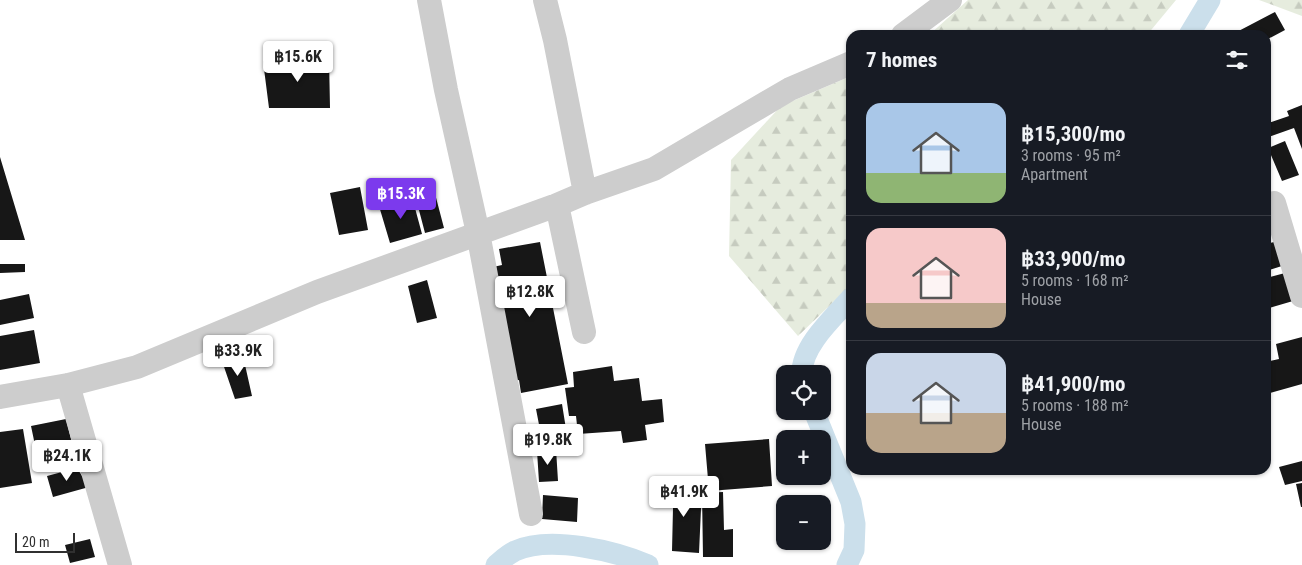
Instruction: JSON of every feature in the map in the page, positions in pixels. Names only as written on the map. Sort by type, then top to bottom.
[{"type":"street","points":[[429,0],[446,90],[478,233],[531,514]]},
{"type":"street","points":[[545,0],[555,40],[585,193]]},
{"type":"street","points":[[911,30],[950,0]]},
{"type":"street","points":[[0,397],[68,384],[137,367],[317,292],[585,193],[654,170],[790,89],[846,65]]},
{"type":"street","points":[[1274,202],[1302,296]]},
{"type":"street","points":[[557,204],[584,332]]},
{"type":"street","points":[[68,384],[120,565]]},
{"type":"green space","points":[[968,0],[1176,0],[1151,30],[935,30]]},
{"type":"green space","points":[[1259,0],[1302,0],[1302,16]]},
{"type":"green space","points":[[846,78],[846,290],[798,336],[729,256],[731,160],[781,106]]},
{"type":"building","points":[[1275,12],[1285,30],[1271,37],[1271,30],[1241,30]]},
{"type":"building","points":[[329,57],[330,108],[269,108],[263,61]]},
{"type":"building","points":[[1302,105],[1302,149],[1294,128],[1271,136],[1271,122],[1289,116],[1287,111]]},
{"type":"building","points":[[1285,141],[1299,175],[1282,181],[1271,155],[1271,147]]},
{"type":"building","points":[[0,157],[25,240],[0,240]]},
{"type":"building","points":[[360,187],[368,230],[339,235],[330,193]]},
{"type":"building","points":[[434,190],[444,228],[425,233],[415,195]]},
{"type":"building","points":[[412,197],[422,234],[390,243],[379,206]]},
{"type":"building","points":[[540,242],[568,384],[521,393],[519,380],[515,381],[493,267],[502,265],[499,249]]},
{"type":"building","points":[[1274,242],[1282,266],[1271,269],[1271,243]]},
{"type":"building","points":[[0,264],[25,264],[25,272],[0,273]]},
{"type":"building","points":[[1285,273],[1293,301],[1271,308],[1271,277]]},
{"type":"building","points":[[427,280],[437,318],[417,323],[408,286]]},
{"type":"building","points":[[29,294],[34,318],[0,325],[0,300]]},
{"type":"building","points":[[34,330],[40,363],[0,370],[0,336]]},
{"type":"building","points":[[1302,337],[1302,384],[1271,393],[1271,361],[1279,359],[1276,344]]},
{"type":"building","points":[[243,356],[252,396],[235,399],[222,361]]},
{"type":"building","points":[[612,366],[614,381],[639,378],[642,401],[662,399],[664,422],[645,425],[647,440],[623,443],[621,431],[578,434],[576,416],[569,416],[565,388],[574,387],[573,372]]},
{"type":"building","points":[[562,404],[566,429],[541,435],[536,409]]},
{"type":"building","points":[[66,419],[76,459],[40,469],[31,426]]},
{"type":"building","points":[[23,429],[32,483],[0,488],[0,432]]},
{"type":"building","points":[[769,439],[772,486],[709,491],[705,444]]},
{"type":"building","points":[[556,449],[558,481],[539,482],[537,451]]},
{"type":"building","points":[[1302,461],[1302,481],[1285,485],[1279,467]]},
{"type":"building","points":[[77,468],[89,487],[53,497],[47,476]]},
{"type":"building","points":[[1302,483],[1302,507],[1301,507],[1296,484]]},
{"type":"building","points":[[682,486],[702,487],[699,553],[672,551],[673,508],[656,507],[657,493],[682,494]]},
{"type":"building","points":[[723,492],[724,530],[733,529],[733,557],[703,557],[702,493]]},
{"type":"building","points":[[543,495],[578,498],[577,522],[542,519]]},
{"type":"building","points":[[90,539],[95,557],[70,563],[65,545]]},
{"type":"waterway","points":[[1192,30],[1210,0]]},
{"type":"waterway","points":[[803,365],[807,353],[820,333],[846,303]]},
{"type":"waterway","points":[[818,420],[851,502],[855,524],[854,550],[847,565]]},
{"type":"waterway","points":[[496,565],[507,555],[515,551],[529,546],[546,544],[601,550],[648,565]]}]
